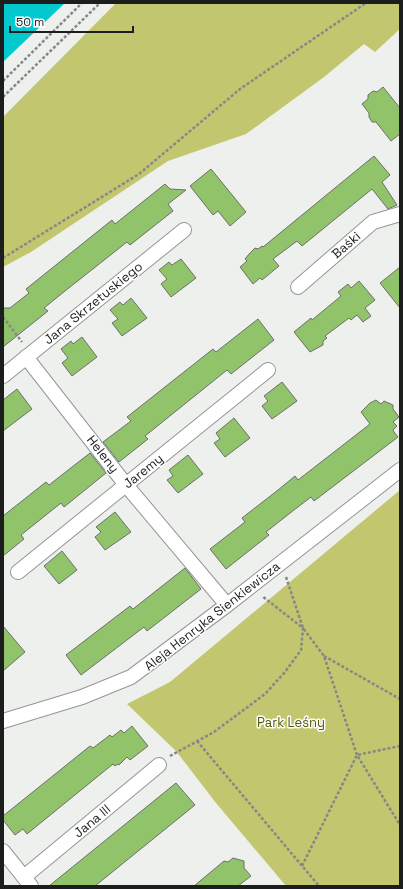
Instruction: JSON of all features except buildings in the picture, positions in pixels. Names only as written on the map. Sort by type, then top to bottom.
[{"type":"street","name":"Baśki","points":[[298,287],[374,222],[400,214]]},
{"type":"street","name":"Jana Skrzetuskiego","points":[[3,376],[184,230]]},
{"type":"street","name":"Heleny","points":[[26,357],[126,484],[227,605]]},
{"type":"street","name":"Jaremy","points":[[18,572],[268,370]]},
{"type":"street","name":"Aleja Henryka Sienkiewicza","points":[[3,721],[82,697],[131,677],[227,605],[400,470]]},
{"type":"street","name":"Jana III","points":[[28,882],[159,765]]},
{"type":"street","points":[[3,851],[28,882]]},
{"type":"path","points":[[3,80],[82,3]]},
{"type":"path","points":[[3,97],[100,3]]},
{"type":"path","points":[[3,258],[139,174],[240,89],[366,3]]},
{"type":"path","points":[[3,317],[26,347],[26,357]]},
{"type":"path","points":[[281,563],[304,628],[324,656],[357,755],[400,824]]},
{"type":"path","points":[[250,587],[304,628]]},
{"type":"path","points":[[159,765],[176,751],[214,732],[265,694],[285,672],[301,650],[304,628]]},
{"type":"path","points":[[324,656],[400,699]]},
{"type":"path","points":[[197,741],[319,886]]},
{"type":"path","points":[[357,755],[400,746]]},
{"type":"path","points":[[302,866],[357,755]]},
{"type":"green space","points":[[116,3],[400,3],[400,29],[375,52],[364,44],[324,77],[246,134],[168,161],[31,252],[3,267],[3,117]]},
{"type":"green space","name":"Park Leśny","points":[[400,490],[400,886],[286,886],[216,803],[176,751],[127,704],[170,682]]},
{"type":"water","points":[[3,3],[65,3],[3,62]]}]
